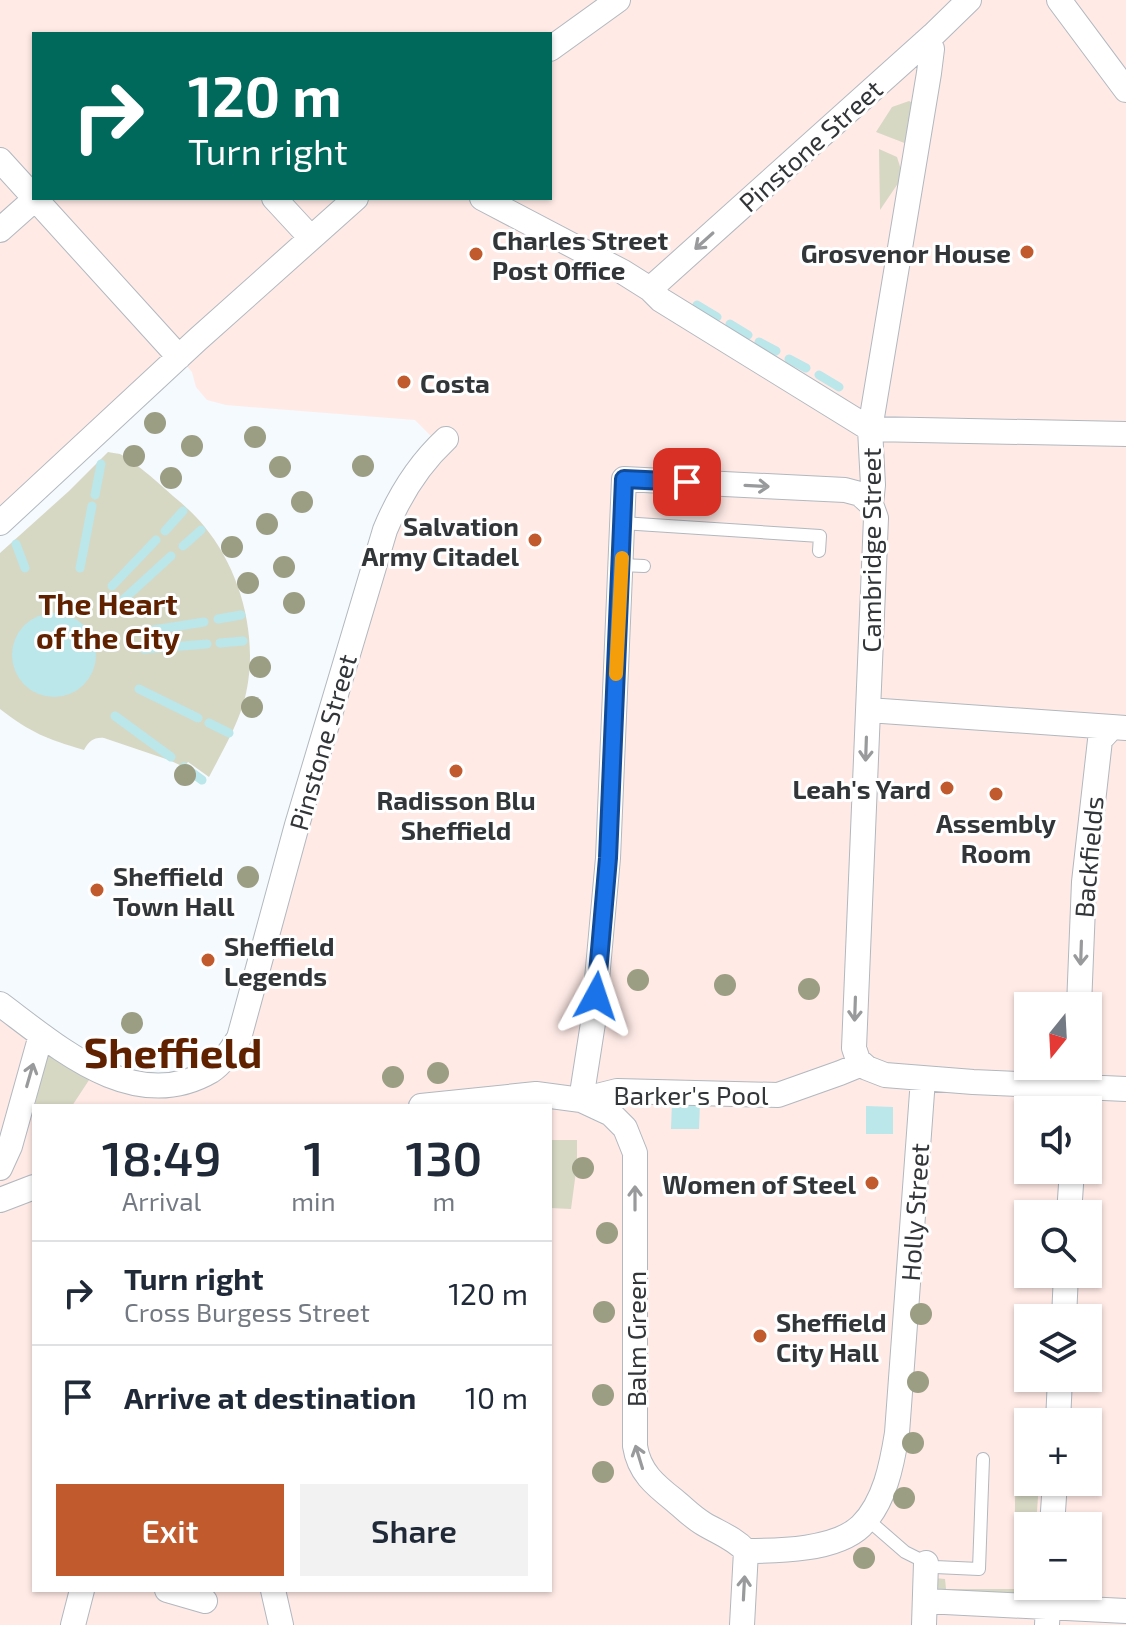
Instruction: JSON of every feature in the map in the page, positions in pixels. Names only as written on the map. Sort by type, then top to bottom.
[{"type":"street","points":[[552,48],[618,0]]},
{"type":"street","name":"Pinstone Street","points":[[650,289],[969,0]]},
{"type":"street","points":[[1059,0],[1126,90]]},
{"type":"street","name":"Cambridge Street","points":[[862,1064],[854,1048],[854,1040],[876,518],[871,504],[870,429],[929,73],[932,49],[925,42]]},
{"type":"street","points":[[0,160],[32,196]]},
{"type":"street","points":[[0,230],[34,200]]},
{"type":"street","points":[[36,200],[179,357]]},
{"type":"street","points":[[276,200],[311,238]]},
{"type":"street","points":[[0,523],[354,200]]},
{"type":"street","points":[[486,200],[589,253],[650,289],[661,300],[870,429],[1126,434]]},
{"type":"street","name":"Pinstone Street","points":[[41,1035],[94,1069],[131,1082],[163,1085],[180,1083],[212,1070],[239,1038],[297,825],[385,530],[421,465],[446,439]]},
{"type":"street","points":[[581,1100],[593,1023],[633,566],[622,523],[624,479],[845,490],[860,494],[871,504]]},
{"type":"street","points":[[868,710],[1119,728]]},
{"type":"street","name":"Backfields","points":[[1080,992],[1084,882],[1095,773],[1100,740],[1119,728]]},
{"type":"street","points":[[0,1004],[41,1035],[10,1146],[0,1168]]},
{"type":"street","points":[[862,1064],[885,1075],[923,1079],[1126,1089]]},
{"type":"street","name":"Barker's Pool","points":[[448,1104],[536,1094],[581,1100],[617,1091],[778,1095],[862,1064]]},
{"type":"street","name":"Holly Street","points":[[746,1551],[799,1548],[834,1540],[859,1529],[883,1490],[890,1472],[900,1401],[923,1079]]},
{"type":"street","name":"Balm Green","points":[[581,1100],[611,1114],[625,1128],[635,1153],[635,1446],[639,1462],[654,1485],[689,1514],[735,1540],[746,1551]]},
{"type":"street","points":[[0,1200],[32,1188]]},
{"type":"street","points":[[742,1625],[746,1551]]},
{"type":"street","points":[[926,1563],[928,1609],[1048,1606],[1126,1611]]},
{"type":"street","points":[[73,1625],[81,1592]]},
{"type":"street","points":[[181,1592],[208,1596],[198,1625]]},
{"type":"street","points":[[273,1592],[281,1625]]},
{"type":"lane","points":[[622,523],[820,536],[819,551]]},
{"type":"lane","points":[[867,1519],[905,1552],[926,1563],[935,1567],[979,1569],[983,1459]]},
{"type":"shaded area","points":[[0,0],[1126,0],[1126,1625],[0,1625],[0,1004],[148,1084],[225,1058],[385,530],[440,445],[415,420],[226,405],[207,400],[196,387],[192,372],[179,357],[0,523]]},
{"type":"green space","points":[[909,101],[915,104],[907,144],[876,132],[892,107]]},
{"type":"green space","points":[[879,149],[897,157],[903,176],[880,210]]},
{"type":"green space","points":[[108,452],[120,454],[132,462],[197,518],[218,545],[238,587],[249,634],[248,682],[236,724],[209,777],[188,762],[184,767],[104,738],[92,740],[84,750],[49,739],[0,709],[0,553]]},
{"type":"green space","points":[[46,1050],[91,1077],[73,1104],[35,1104]]},
{"type":"green space","points":[[552,1140],[577,1140],[571,1209],[552,1208]]},
{"type":"green space","points":[[1015,1496],[1038,1496],[1037,1512],[1015,1512]]},
{"type":"green space","points":[[934,1578],[945,1579],[946,1589],[1014,1589],[1014,1600],[948,1597],[935,1586]]},
{"type":"water","points":[[46,613],[62,613],[78,620],[89,631],[96,655],[93,671],[84,685],[62,697],[46,697],[30,690],[19,679],[12,663],[12,647],[19,631],[30,620]]},
{"type":"water","points":[[672,1102],[700,1102],[699,1129],[671,1129]]},
{"type":"water","points":[[866,1106],[893,1107],[893,1134],[866,1134]]},
{"type":"waterway","points":[[697,305],[717,317]]},
{"type":"waterway","points":[[730,324],[748,335]]},
{"type":"waterway","points":[[759,342],[776,351]]},
{"type":"waterway","points":[[789,359],[806,368]]},
{"type":"waterway","points":[[819,375],[839,387]]},
{"type":"waterway","points":[[95,495],[101,464]]},
{"type":"waterway","points":[[80,568],[92,506]]},
{"type":"waterway","points":[[165,531],[183,511]]},
{"type":"waterway","points":[[183,546],[201,530]]},
{"type":"waterway","points":[[112,586],[156,540]]},
{"type":"waterway","points":[[16,544],[25,568]]},
{"type":"waterway","points":[[124,599],[171,556]]},
{"type":"waterway","points":[[218,619],[241,615]]},
{"type":"waterway","points":[[141,632],[204,622]]},
{"type":"waterway","points":[[220,643],[243,641]]},
{"type":"waterway","points":[[144,649],[207,644]]},
{"type":"waterway","points":[[139,689],[198,718]]},
{"type":"waterway","points":[[115,716],[171,757]]},
{"type":"waterway","points":[[209,723],[229,733]]},
{"type":"waterway","points":[[184,767],[202,780]]},
{"type":"slow traffic","points":[[616,674],[622,558]]},
{"type":"place","name":"Grosvenor House","points":[[1027,252]]},
{"type":"place","name":"Charles Street Post Office","points":[[476,254]]},
{"type":"place","name":"Costa","points":[[404,382]]},
{"type":"place","name":"Salvation Army Citadel","points":[[535,540]]},
{"type":"place","name":"Radisson Blu Sheffield","points":[[456,771]]},
{"type":"place","name":"Leah's Yard","points":[[947,788]]},
{"type":"place","name":"Assembly Room","points":[[996,794]]},
{"type":"place","name":"Sheffield Town Hall","points":[[97,890]]},
{"type":"place","name":"Sheffield Legends","points":[[208,960]]},
{"type":"place","name":"Women of Steel","points":[[872,1183]]},
{"type":"place","name":"Sheffield City Hall","points":[[760,1336]]},
{"type":"district","name":"The Heart of the City","points":[[108,620]]},
{"type":"district","name":"Sheffield","points":[[173,1051]]},
{"type":"route","points":[[596,996],[608,858],[624,479],[687,482]]}]
